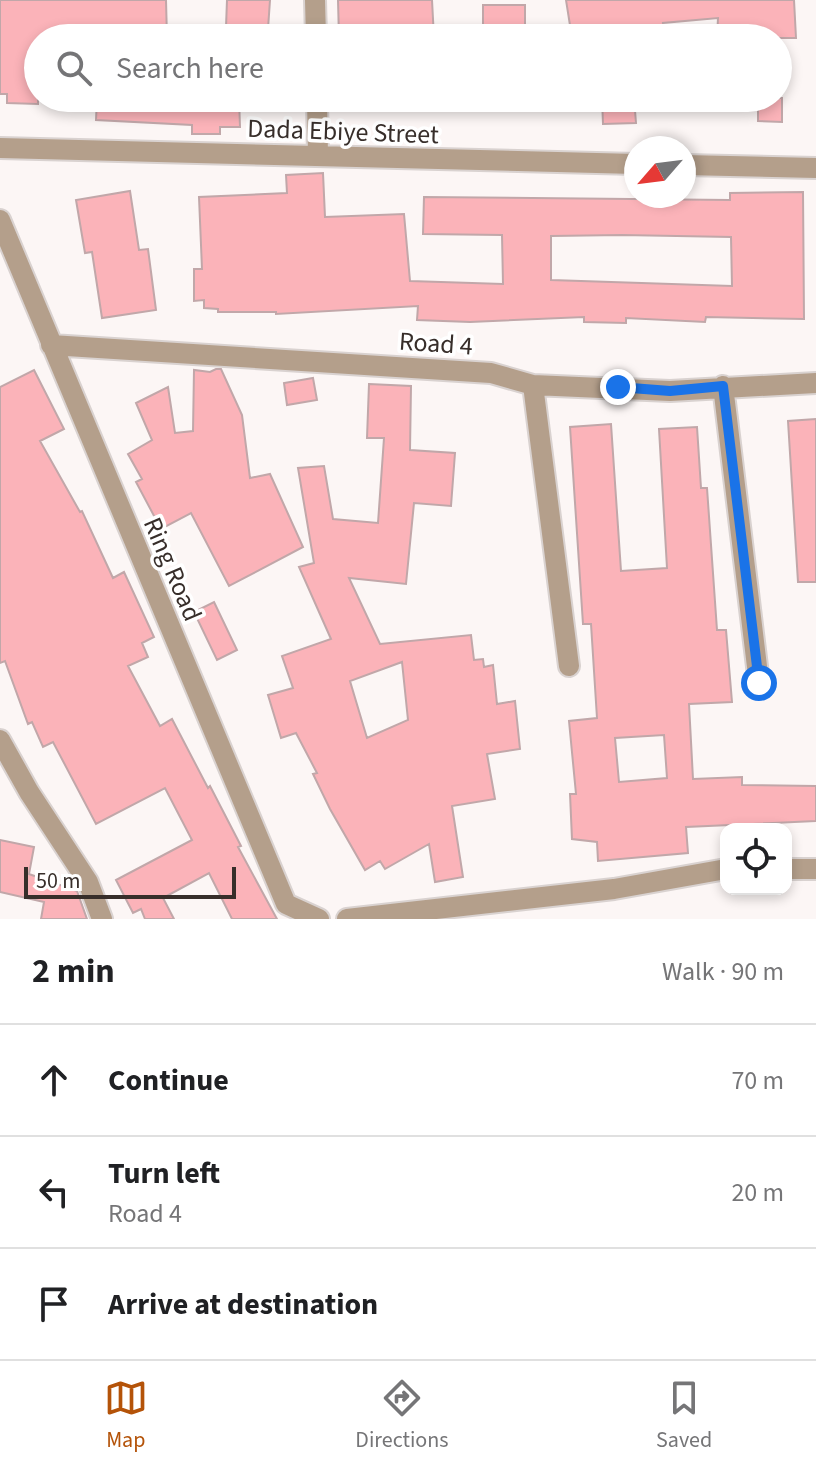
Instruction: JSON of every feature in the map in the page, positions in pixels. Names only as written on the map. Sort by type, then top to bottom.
[{"type":"street","points":[[315,0],[316,24]]},
{"type":"street","points":[[317,112],[318,156]]},
{"type":"street","name":"Dada Ebiye Street","points":[[0,148],[624,164]]},
{"type":"street","points":[[696,165],[816,168]]},
{"type":"street","name":"Ring Road","points":[[0,220],[286,904],[319,919]]},
{"type":"street","name":"Road 4","points":[[51,345],[491,373],[533,385],[670,391],[816,383]]},
{"type":"street","points":[[533,385],[569,666]]},
{"type":"street","points":[[723,386],[759,683]]},
{"type":"street","points":[[0,740],[29,792],[88,882],[102,919]]},
{"type":"street","points":[[792,869],[816,869]]},
{"type":"street","points":[[347,919],[614,889],[720,870]]},
{"type":"building","points":[[0,0],[166,0],[167,24],[24,24],[24,104],[7,103],[7,94],[0,94]]},
{"type":"building","points":[[227,0],[270,0],[268,24],[226,24]]},
{"type":"building","points":[[338,0],[432,0],[433,24],[339,24]]},
{"type":"building","points":[[566,0],[794,0],[796,38],[792,38],[792,24],[718,24],[718,18],[663,24],[570,24]]},
{"type":"building","points":[[483,5],[525,5],[525,24],[483,24]]},
{"type":"building","points":[[96,112],[239,112],[240,127],[220,127],[220,134],[192,134],[192,125],[96,120]]},
{"type":"building","points":[[603,112],[635,112],[636,123],[603,124]]},
{"type":"building","points":[[758,112],[782,112],[782,122],[758,121]]},
{"type":"building","points":[[323,173],[325,217],[404,214],[410,281],[503,284],[502,235],[423,234],[424,197],[624,199],[624,208],[696,208],[696,200],[730,200],[730,193],[803,192],[804,319],[706,317],[705,322],[626,318],[626,323],[584,322],[584,317],[470,322],[417,320],[418,306],[276,314],[218,312],[218,309],[204,308],[204,300],[194,301],[194,269],[202,269],[199,197],[287,193],[286,175]],"holes":[[[551,236],[731,237],[732,286],[551,280]]]},
{"type":"building","points":[[130,191],[139,250],[148,249],[156,310],[102,318],[92,252],[85,253],[76,200]]},
{"type":"building","points":[[221,369],[242,415],[250,478],[270,474],[303,547],[229,586],[191,513],[161,529],[136,482],[142,479],[128,454],[152,440],[136,403],[168,387],[175,433],[193,431],[194,370],[210,372]]},
{"type":"building","points":[[34,370],[64,429],[40,441],[82,511],[113,578],[124,572],[154,637],[142,643],[148,657],[128,666],[160,726],[172,719],[208,788],[210,786],[241,846],[238,847],[277,919],[232,919],[209,873],[163,898],[174,919],[145,919],[141,909],[133,913],[116,880],[192,840],[165,788],[96,824],[53,742],[43,747],[32,722],[28,724],[5,661],[0,663],[0,387]]},
{"type":"building","points":[[313,378],[317,400],[287,405],[284,383]]},
{"type":"building","points":[[369,384],[411,386],[410,450],[455,453],[451,506],[414,503],[406,584],[349,578],[380,644],[471,635],[474,660],[483,659],[484,667],[493,665],[497,704],[515,701],[520,749],[487,754],[495,799],[452,806],[463,877],[435,882],[429,844],[385,869],[380,861],[365,870],[330,809],[313,774],[317,773],[296,733],[281,738],[268,695],[293,688],[282,656],[331,639],[299,567],[314,563],[298,468],[324,466],[333,519],[378,523],[384,438],[367,438]],"holes":[[[402,662],[408,720],[367,738],[350,681]]]},
{"type":"building","points":[[816,419],[816,582],[798,582],[788,421]]},
{"type":"building","points":[[611,424],[621,571],[667,568],[659,429],[697,427],[701,488],[707,488],[717,630],[726,630],[732,702],[689,704],[693,779],[742,777],[742,785],[816,786],[816,821],[720,823],[720,825],[686,827],[688,853],[598,861],[597,842],[572,839],[570,794],[576,794],[569,721],[597,718],[591,624],[583,624],[570,427]],"holes":[[[664,735],[667,778],[619,782],[615,738]]]},
{"type":"building","points":[[214,602],[237,650],[217,660],[194,612]]},
{"type":"building","points":[[0,840],[34,847],[29,874],[77,891],[87,919],[41,919],[44,902],[0,892]]},
{"type":"route","points":[[618,387],[670,391],[723,386],[759,683]]}]
